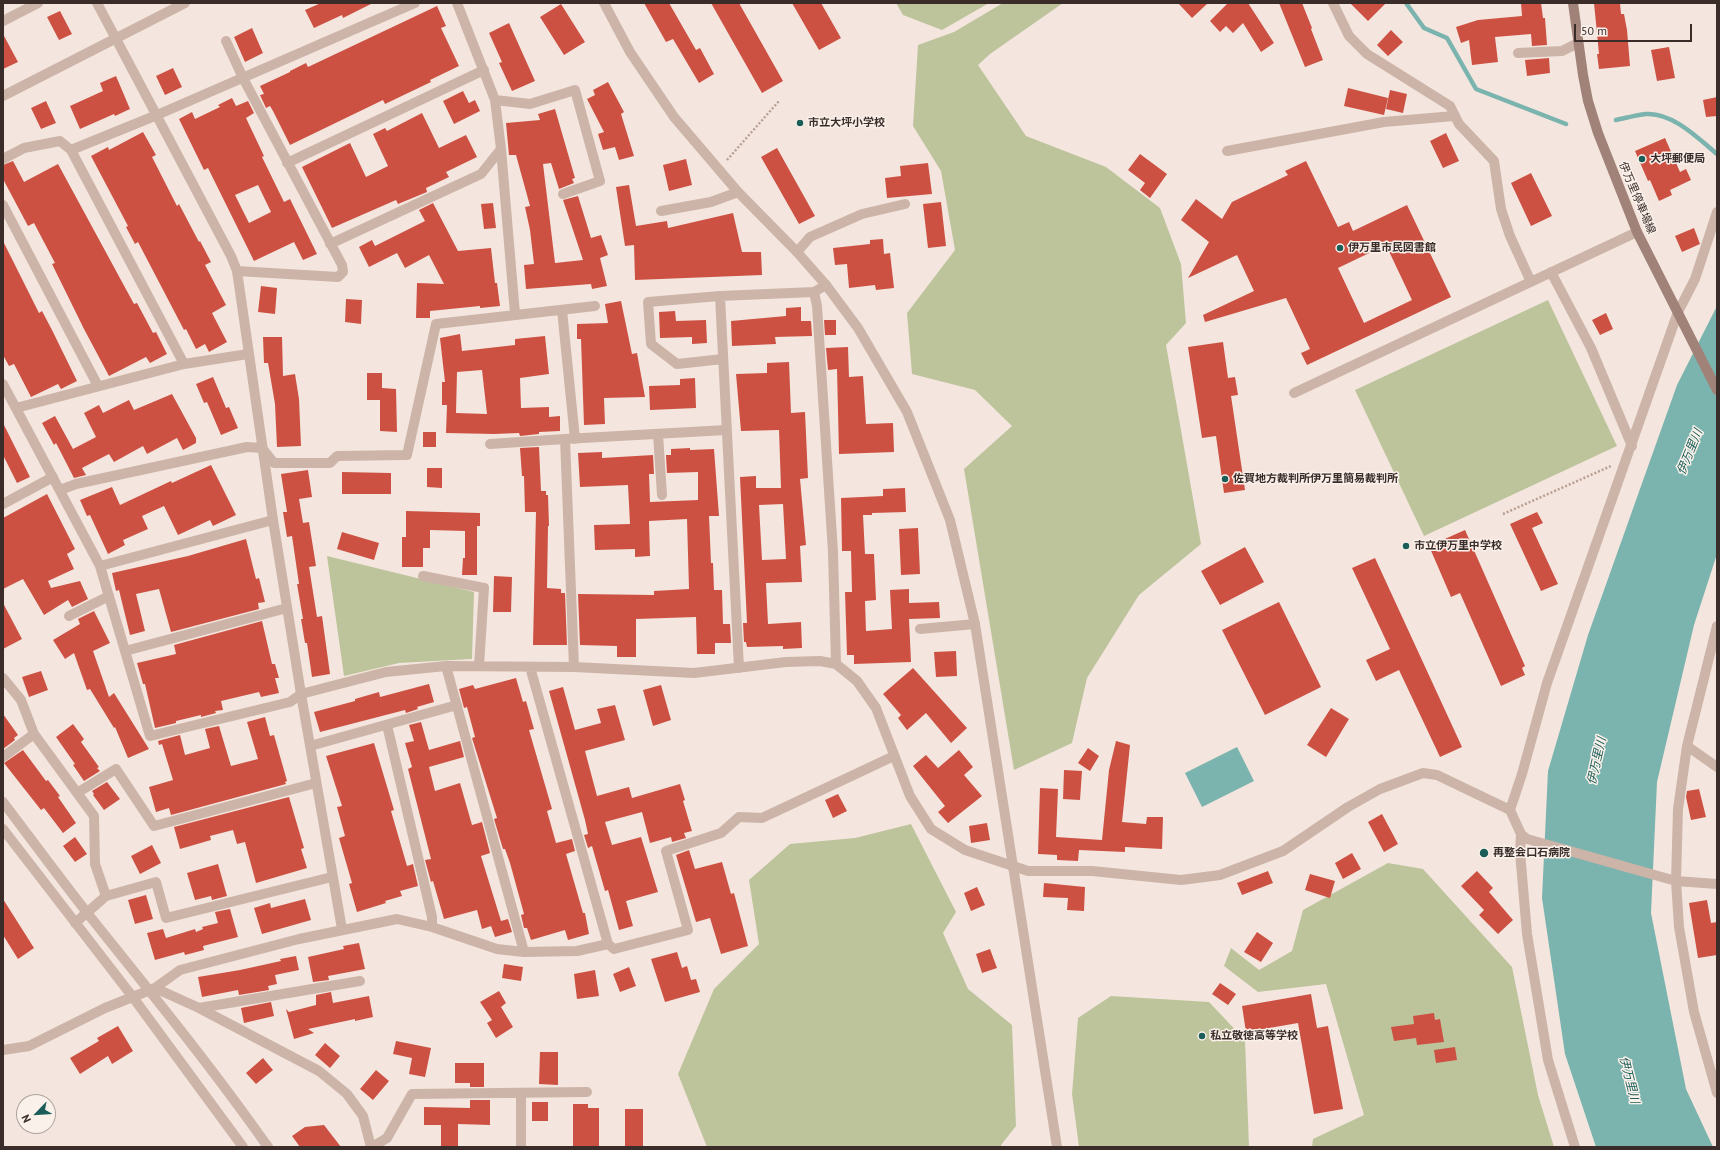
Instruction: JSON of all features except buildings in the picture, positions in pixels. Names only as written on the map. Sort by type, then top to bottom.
[{"type":"main road","name":"伊万里停車場線","points":[[1573,3],[1588,102],[1598,133],[1637,232],[1717,390]]},
{"type":"street","points":[[3,21],[23,7],[38,3]]},
{"type":"street","points":[[97,3],[231,256],[237,271],[248,354],[287,608],[342,929]]},
{"type":"street","points":[[3,96],[185,3]]},
{"type":"street","points":[[71,150],[157,115],[415,3]]},
{"type":"street","points":[[457,3],[495,100],[501,149],[515,314]]},
{"type":"street","points":[[604,3],[630,52],[674,117],[718,170],[797,252],[826,285],[858,328],[906,412],[950,520],[975,624],[1057,1147]]},
{"type":"street","points":[[1332,3],[1349,36],[1367,54],[1450,106],[1459,124],[1494,161],[1501,209],[1510,236],[1531,282]]},
{"type":"street","points":[[226,41],[242,78],[342,265],[343,272],[338,277],[237,271]]},
{"type":"street","points":[[1518,53],[1562,51],[1578,43]]},
{"type":"street","points":[[287,163],[484,70]]},
{"type":"street","points":[[495,100],[530,104],[575,90],[600,182],[563,194]]},
{"type":"street","points":[[1227,151],[1384,122],[1454,116]]},
{"type":"street","points":[[3,159],[24,148],[60,141],[71,150],[184,364]]},
{"type":"street","points":[[330,244],[481,174],[501,149]]},
{"type":"street","points":[[661,211],[711,202],[738,192]]},
{"type":"street","points":[[3,204],[98,386]]},
{"type":"street","points":[[797,252],[810,237],[862,214],[905,204]]},
{"type":"street","points":[[1510,810],[1522,774],[1547,683],[1632,446],[1695,279],[1717,212]]},
{"type":"street","points":[[1294,393],[1637,232]]},
{"type":"street","points":[[1551,272],[1591,348],[1632,446]]},
{"type":"street","points":[[723,359],[677,364],[651,344],[648,302],[720,296],[814,292],[826,285]]},
{"type":"street","points":[[814,292],[817,306],[829,484],[833,552],[836,664]]},
{"type":"street","points":[[720,296],[739,668]]},
{"type":"street","points":[[60,490],[76,484],[247,447],[262,448],[274,463],[330,463],[337,456],[407,455],[436,324],[595,306]]},
{"type":"street","points":[[562,310],[570,439],[574,667]]},
{"type":"street","points":[[16,408],[184,364],[248,354]]},
{"type":"street","points":[[3,384],[100,566],[150,736],[290,702],[301,694],[386,672],[446,666],[479,666],[574,667],[694,673],[820,660],[836,664],[857,680],[876,708],[910,796],[931,829],[965,850],[1028,871],[1092,871],[1181,880],[1220,875],[1283,851],[1348,807],[1374,793],[1423,773],[1437,776],[1510,810],[1524,836],[1520,852],[1527,934],[1548,1060],[1575,1147]]},
{"type":"street","points":[[490,444],[726,430]]},
{"type":"street","points":[[658,434],[662,495]]},
{"type":"street","points":[[3,504],[53,477]]},
{"type":"street","points":[[100,566],[273,520]]},
{"type":"street","points":[[423,576],[484,588],[479,666]]},
{"type":"street","points":[[69,616],[109,596]]},
{"type":"street","points":[[125,651],[287,608]]},
{"type":"street","points":[[920,629],[975,624]]},
{"type":"street","points":[[1717,626],[1687,746],[1678,809],[1671,880],[1694,1012],[1717,1092]]},
{"type":"street","points":[[446,666],[524,952]]},
{"type":"street","points":[[530,667],[608,944],[614,949],[688,930],[666,850],[721,833],[739,817],[762,818],[894,756]]},
{"type":"street","points":[[3,678],[21,700],[34,734],[94,816],[95,864],[106,896]]},
{"type":"street","points":[[310,746],[457,705]]},
{"type":"street","points":[[387,725],[432,917],[432,927]]},
{"type":"street","points":[[3,757],[34,734]]},
{"type":"street","points":[[1687,746],[1717,767]]},
{"type":"street","points":[[77,793],[116,768],[154,826],[316,783]]},
{"type":"street","points":[[3,802],[87,913],[152,988],[268,1147]]},
{"type":"street","points":[[3,829],[132,996],[242,1147]]},
{"type":"street","points":[[1524,836],[1671,880],[1717,884]]},
{"type":"street","points":[[75,923],[106,896],[156,882],[166,918],[332,876]]},
{"type":"street","points":[[3,1050],[29,1046],[132,996],[152,988],[180,970],[342,929],[397,919],[432,927],[497,949],[524,952],[577,950],[608,944]]},
{"type":"street","points":[[199,1008],[360,981]]},
{"type":"street","points":[[152,988],[199,1008],[319,1071],[348,1094],[363,1116],[372,1147],[387,1138],[412,1094],[587,1092]]},
{"type":"street","points":[[521,1093],[521,1147]]},
{"type":"path","points":[[718,170],[779,101]]},
{"type":"path","points":[[1503,514],[1614,465],[1625,466]]},
{"type":"green space","points":[[896,3],[989,3],[942,30],[903,15]]},
{"type":"green space","points":[[1003,3],[1063,3],[990,54],[978,65],[1026,136],[1106,167],[1160,208],[1181,264],[1186,323],[1166,345],[1201,544],[1139,595],[1087,678],[1072,743],[1014,770],[964,469],[1012,426],[975,390],[912,374],[907,313],[955,250],[941,171],[913,126],[918,45],[954,32]]},
{"type":"green space","points":[[1548,300],[1617,446],[1424,536],[1355,390]]},
{"type":"green space","points":[[327,556],[474,592],[472,659],[399,663],[344,676]]},
{"type":"green space","points":[[911,824],[956,912],[943,933],[968,989],[1012,1025],[1016,1126],[1001,1145],[1002,1147],[707,1147],[678,1074],[714,989],[759,944],[749,880],[790,844],[855,838]]},
{"type":"green space","points":[[1388,863],[1423,869],[1512,967],[1538,1095],[1554,1147],[1312,1147],[1313,1139],[1364,1115],[1326,984],[1258,992],[1224,966],[1231,948],[1259,970],[1292,951],[1303,910]]},
{"type":"green space","points":[[1111,996],[1209,1002],[1245,1040],[1249,1147],[1079,1147],[1072,1094],[1078,1018]]},
{"type":"water","name":"伊万里川","points":[[1717,306],[1717,554],[1694,625],[1657,782],[1651,913],[1686,1089],[1713,1147],[1596,1147],[1565,1054],[1542,898],[1548,771],[1588,635],[1677,385]]},
{"type":"water","points":[[1237,747],[1254,781],[1202,807],[1185,773]]},
{"type":"waterway","points":[[1406,3],[1424,28],[1447,38],[1476,89],[1566,124]]},
{"type":"waterway","points":[[1616,120],[1646,114],[1656,114],[1665,117],[1684,127],[1717,154]]},
{"type":"place","name":"市立大坪小学校","points":[[800,123]]},
{"type":"place","name":"大坪郵便局","points":[[1642,159]]},
{"type":"place","name":"伊万里市民図書館","points":[[1340,248]]},
{"type":"place","name":"佐賀地方裁判所伊万里簡易裁判所","points":[[1225,479]]},
{"type":"place","name":"市立伊万里中学校","points":[[1406,546]]},
{"type":"place","name":"再整会口石病院","points":[[1484,853]]},
{"type":"place","name":"私立敬徳高等学校","points":[[1202,1036]]}]
